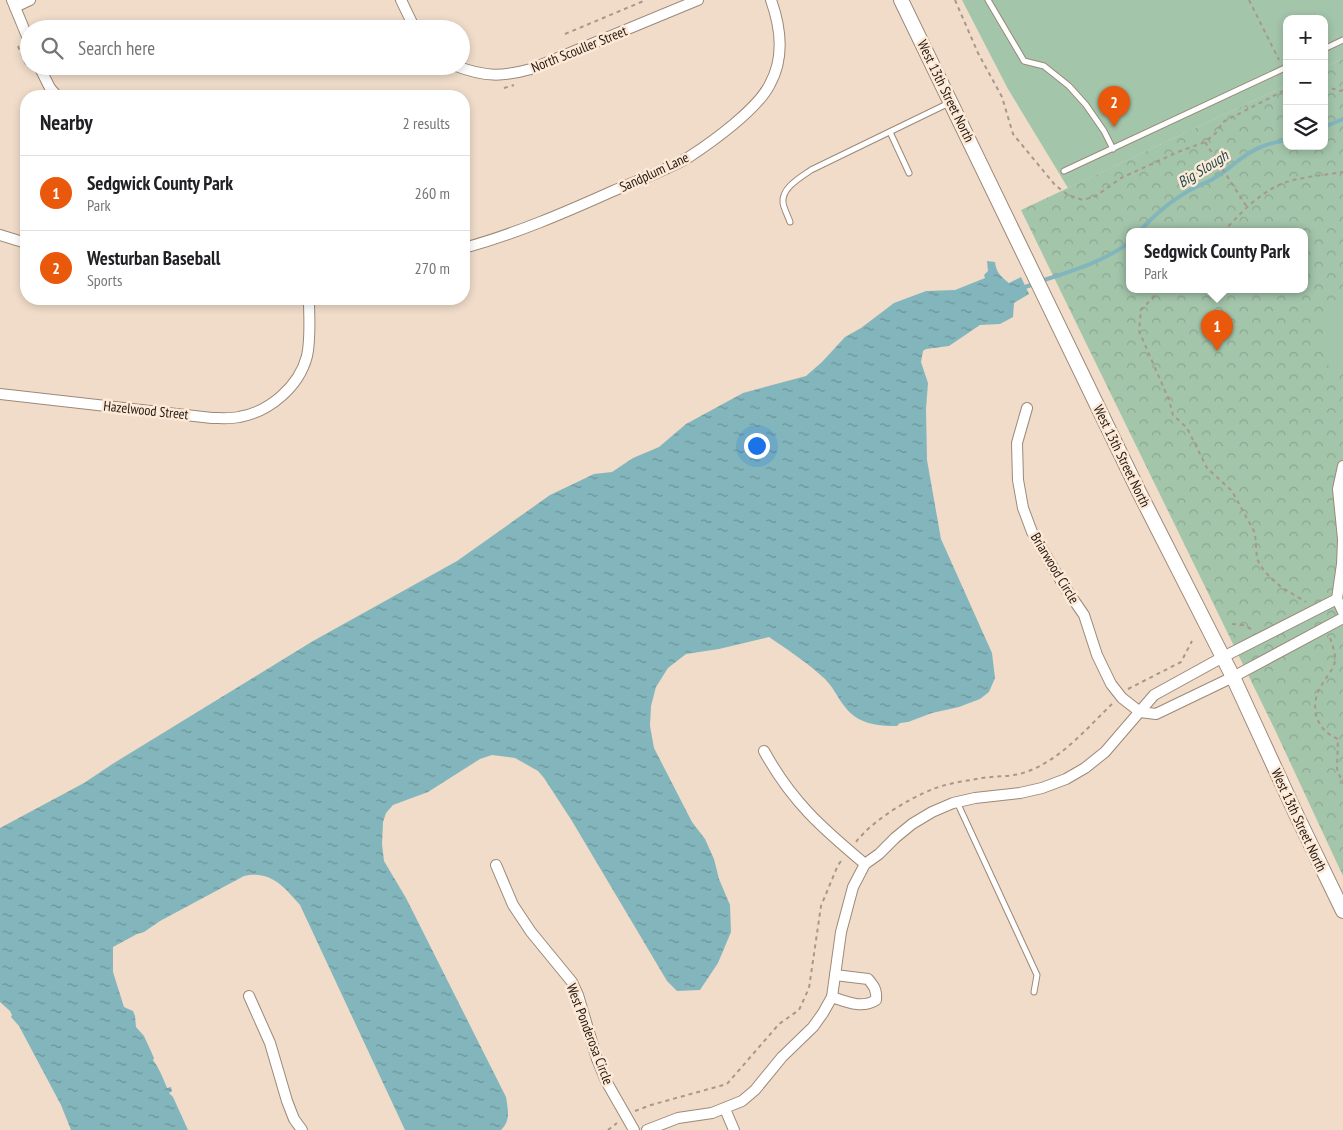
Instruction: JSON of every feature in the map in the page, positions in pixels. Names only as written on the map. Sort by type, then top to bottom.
[{"type":"street","points":[[21,20],[14,3],[30,0]]},
{"type":"street","points":[[401,0],[411,20]]},
{"type":"street","name":"North Scouller Street","points":[[470,71],[494,76],[531,70],[698,0]]},
{"type":"street","name":"Sandplum Lane","points":[[470,246],[528,228],[688,158],[744,115],[770,86],[776,70],[781,34],[778,19],[770,0]]},
{"type":"street","name":"West 13th Street North","points":[[902,0],[1139,492],[1224,657],[1343,911]]},
{"type":"street","points":[[44,75],[52,90]]},
{"type":"street","points":[[0,235],[20,241]]},
{"type":"street","name":"Hazelwood Street","points":[[0,394],[212,418],[237,418],[255,413],[274,403],[300,375],[307,358],[310,338],[309,305]]},
{"type":"street","name":"Briarwood Circle","points":[[1027,408],[1017,443],[1018,480],[1023,508],[1032,532],[1064,586],[1084,615],[1103,670],[1111,684],[1120,696],[1140,712]]},
{"type":"street","points":[[1343,466],[1338,489],[1343,540],[1337,599],[1343,612]]},
{"type":"street","points":[[646,1130],[678,1118],[712,1113],[742,1101],[755,1090],[782,1057],[813,1026],[823,1014],[832,998],[841,932],[853,887],[865,864],[912,824],[932,812],[957,802],[1020,793],[1042,788],[1066,779],[1085,768],[1105,752],[1154,695],[1337,599]]},
{"type":"street","points":[[1140,712],[1156,714],[1233,677],[1343,618]]},
{"type":"street","points":[[764,751],[776,772],[808,814],[865,864]]},
{"type":"street","name":"West Ponderosa Circle","points":[[496,865],[513,905],[531,932],[572,982],[606,1081],[634,1130]]},
{"type":"street","points":[[832,998],[856,1004],[869,1004],[876,1000],[877,992],[868,978],[835,975]]},
{"type":"street","points":[[248,996],[270,1043],[287,1102],[294,1119],[302,1130]]},
{"type":"street","points":[[725,1109],[734,1130]]},
{"type":"lane","points":[[988,0],[1024,61],[1044,66],[1069,86],[1104,130],[1113,148]]},
{"type":"lane","points":[[1328,47],[1343,40]]},
{"type":"lane","points":[[1064,171],[1283,68]]},
{"type":"lane","points":[[790,222],[783,202],[784,192],[796,181],[811,170],[951,102]]},
{"type":"lane","points":[[890,132],[909,173]]},
{"type":"lane","points":[[957,802],[1037,975],[1034,992]]},
{"type":"path","points":[[565,34],[646,0]]},
{"type":"path","points":[[1249,0],[1283,63]]},
{"type":"path","points":[[1328,87],[1340,91],[1343,90]]},
{"type":"path","points":[[1205,142],[1247,207]]},
{"type":"path","points":[[1227,228],[1247,207],[1271,190],[1289,181],[1343,172]]},
{"type":"path","points":[[1157,293],[1142,310],[1139,330],[1169,400],[1173,416],[1186,428],[1207,468],[1232,491],[1255,533],[1257,559],[1264,571],[1281,587],[1308,604]]},
{"type":"path","points":[[1328,632],[1335,650],[1334,664],[1317,694],[1315,711],[1319,725],[1329,735],[1343,740]]},
{"type":"path","points":[[608,1130],[635,1111],[727,1084],[779,1024],[799,1010],[810,988],[821,906],[838,865],[859,838],[882,818],[911,799],[935,788],[984,778],[1000,778],[1024,773],[1060,754],[1126,690],[1181,662],[1192,641]]},
{"type":"path","points":[[1338,739],[1337,769],[1343,784]]},
{"type":"green space","points":[[962,0],[1343,0],[1343,59],[1328,65],[1328,15],[1283,15],[1283,87],[1068,188],[1008,89]]},
{"type":"green space","points":[[1343,59],[1343,876],[1276,732],[1021,210],[1283,87],[1283,150],[1328,150],[1328,65]]},
{"type":"green space","points":[[1343,295],[1343,370],[1330,370],[1321,343],[1326,312]]},
{"type":"water","points":[[987,261],[995,262],[999,274],[1009,283],[1021,277],[1029,294],[1014,303],[1013,317],[1000,324],[980,325],[949,346],[926,349],[923,351],[921,362],[928,383],[926,409],[927,460],[941,539],[992,653],[995,678],[989,692],[980,699],[959,707],[900,723],[897,726],[890,726],[868,723],[850,713],[825,679],[805,662],[769,637],[719,649],[686,654],[668,668],[656,687],[651,706],[650,726],[654,748],[692,822],[705,839],[730,905],[731,932],[718,963],[700,990],[677,991],[667,981],[572,821],[538,771],[515,758],[492,755],[480,759],[428,792],[393,805],[386,813],[383,822],[382,844],[384,861],[406,898],[506,1097],[508,1119],[501,1130],[405,1130],[300,905],[276,882],[262,875],[254,875],[244,876],[160,921],[144,932],[113,947],[113,972],[124,1007],[133,1011],[136,1027],[144,1036],[167,1088],[171,1087],[172,1091],[169,1093],[173,1097],[188,1130],[71,1130],[61,1105],[19,1026],[11,1017],[10,1011],[0,1002],[0,828],[84,783],[313,641],[457,561],[550,495],[594,474],[612,472],[633,458],[659,447],[686,424],[743,393],[806,376],[845,337],[861,328],[894,303],[926,291],[955,290],[985,278],[984,275],[988,271]]},
{"type":"waterway","name":"Big Slough","points":[[1328,125],[1343,119]]},
{"type":"waterway","name":"Big Slough","points":[[1143,228],[1173,201],[1219,175],[1248,153],[1267,144],[1283,141]]},
{"type":"waterway","name":"Big Slough","points":[[1041,281],[1076,270],[1126,245]]},
{"type":"waterway","name":"Big Slough","points":[[1025,287],[1034,284]]},
{"type":"place","name":"Westurban Baseball","points":[[1114,127]]},
{"type":"place","name":"Sedgwick County Park","points":[[1217,351]]}]
